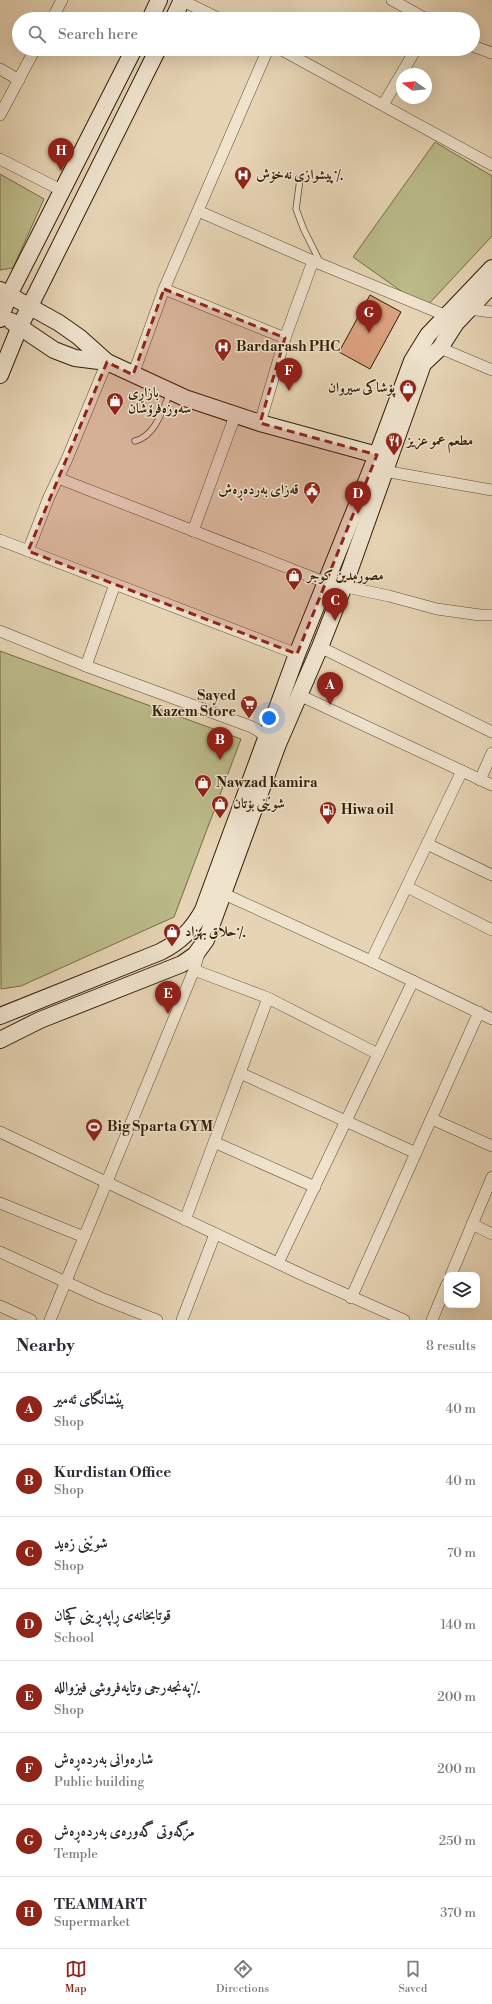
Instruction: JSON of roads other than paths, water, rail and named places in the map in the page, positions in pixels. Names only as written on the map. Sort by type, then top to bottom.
[{"type":"main road","points":[[153,12],[159,0]]},
{"type":"main road","points":[[176,12],[182,0]]},
{"type":"main road","points":[[107,362],[75,358],[54,350],[20,326],[0,317],[5,293],[63,191],[130,56]]},
{"type":"main road","points":[[0,375],[20,326],[155,56]]},
{"type":"main road","points":[[0,1016],[160,952],[171,947],[190,931],[203,910],[297,654],[377,454],[412,360],[428,335],[492,268]]},
{"type":"main road","points":[[0,1040],[40,1020],[182,964],[200,949],[206,940],[278,744],[320,647],[344,586],[423,364],[440,348],[456,323],[492,285]]},
{"type":"main road","points":[[5,293],[79,337],[107,362],[133,375],[235,416],[377,454]]},
{"type":"street","points":[[56,12],[62,0]]},
{"type":"street","points":[[182,0],[206,12]]},
{"type":"street","points":[[392,0],[413,12]]},
{"type":"street","points":[[480,49],[492,53]]},
{"type":"street","points":[[0,115],[31,56]]},
{"type":"street","points":[[133,375],[164,289],[265,56]]},
{"type":"street","points":[[293,56],[492,165]]},
{"type":"street","points":[[383,105],[412,56]]},
{"type":"street","points":[[0,70],[19,80]]},
{"type":"street","points":[[0,159],[63,191]]},
{"type":"street","points":[[198,211],[317,263],[447,316]]},
{"type":"street","points":[[260,423],[285,338],[317,263]]},
{"type":"street","points":[[164,289],[285,338]]},
{"type":"street","points":[[469,309],[492,312]]},
{"type":"street","points":[[440,348],[492,370]]},
{"type":"street","points":[[28,550],[107,362]]},
{"type":"street","points":[[193,531],[235,416]]},
{"type":"street","points":[[384,471],[492,490]]},
{"type":"street","points":[[58,478],[326,583],[437,609],[480,615],[491,615]]},
{"type":"street","points":[[0,540],[297,654]]},
{"type":"street","points":[[86,666],[115,584]]},
{"type":"street","points":[[0,631],[86,666],[252,727],[266,736]]},
{"type":"street","points":[[320,647],[492,732]]},
{"type":"street","points":[[298,695],[492,786]]},
{"type":"street","points":[[480,780],[492,753]]},
{"type":"street","points":[[371,961],[462,771]]},
{"type":"street","points":[[427,844],[492,876]]},
{"type":"street","points":[[407,887],[492,930]]},
{"type":"street","points":[[222,893],[371,961],[492,1019]]},
{"type":"street","points":[[50,1320],[194,970],[200,949]]},
{"type":"street","points":[[194,970],[268,998],[378,1054]]},
{"type":"street","points":[[278,1263],[413,981]]},
{"type":"street","points":[[185,1220],[268,998]]},
{"type":"street","points":[[351,1298],[479,1012]]},
{"type":"street","points":[[240,1073],[416,1153]]},
{"type":"street","points":[[432,1119],[492,1146]]},
{"type":"street","points":[[0,1132],[351,1298],[383,1316],[404,1320]]},
{"type":"street","points":[[214,1142],[315,1187]]},
{"type":"street","points":[[452,1272],[492,1176]]},
{"type":"street","points":[[0,1203],[84,1237]]},
{"type":"street","points":[[472,1224],[492,1234]]},
{"type":"street","points":[[182,1320],[215,1234]]},
{"type":"street","points":[[0,1252],[101,1298],[157,1320]]},
{"type":"street","points":[[432,1320],[444,1291]]},
{"type":"street","points":[[0,1306],[31,1320]]},
{"type":"lane","points":[[300,179],[296,208],[317,263]]},
{"type":"lane","points":[[135,441],[143,439],[154,428],[172,391]]},
{"type":"place","name":"TEAMMART","points":[[61,171]]},
{"type":"place","name":"پیشوازی نەخۆش٪","points":[[243,190]]},
{"type":"place","name":"مزگەوتی گەورەی بەردەڕەش","points":[[369,333]]},
{"type":"place","name":"Bardarash PHC","points":[[223,362]]},
{"type":"place","name":"شارەوانی بەردەڕەش","points":[[289,391]]},
{"type":"place","name":"پۆشاکی سیروان","points":[[408,403]]},
{"type":"place","name":"بازاڕی سەوزەفرۆشان","points":[[115,416]]},
{"type":"place","name":"مطعم عمو عزيز","points":[[394,456]]},
{"type":"place","name":"قەزای بەردەڕەش","points":[[312,505]]},
{"type":"place","name":"قوتابخانەی ڕاپەڕینی کچان","points":[[358,514]]},
{"type":"place","name":"مصورمدین كوجر","points":[[294,591]]},
{"type":"place","name":"شوێنی زەید","points":[[335,621]]},
{"type":"place","name":"پێشانگای ئەمیر","points":[[330,705]]},
{"type":"place","name":"Sayed Kazem Store","points":[[249,719]]},
{"type":"place","name":"Kurdistan Office","points":[[220,760]]},
{"type":"place","name":"Nawzad kamira","points":[[203,798]]},
{"type":"place","name":"شوێنی بۆتان","points":[[220,819]]},
{"type":"place","name":"Hiwa oil","points":[[328,825]]},
{"type":"place","name":"حلاق بهزاد٪","points":[[172,947]]},
{"type":"place","name":"پەنجەرجی وتایەفروشی فیزواللە٪","points":[[168,1014]]},
{"type":"place","name":"Big Sparta GYM","points":[[94,1142]]}]
